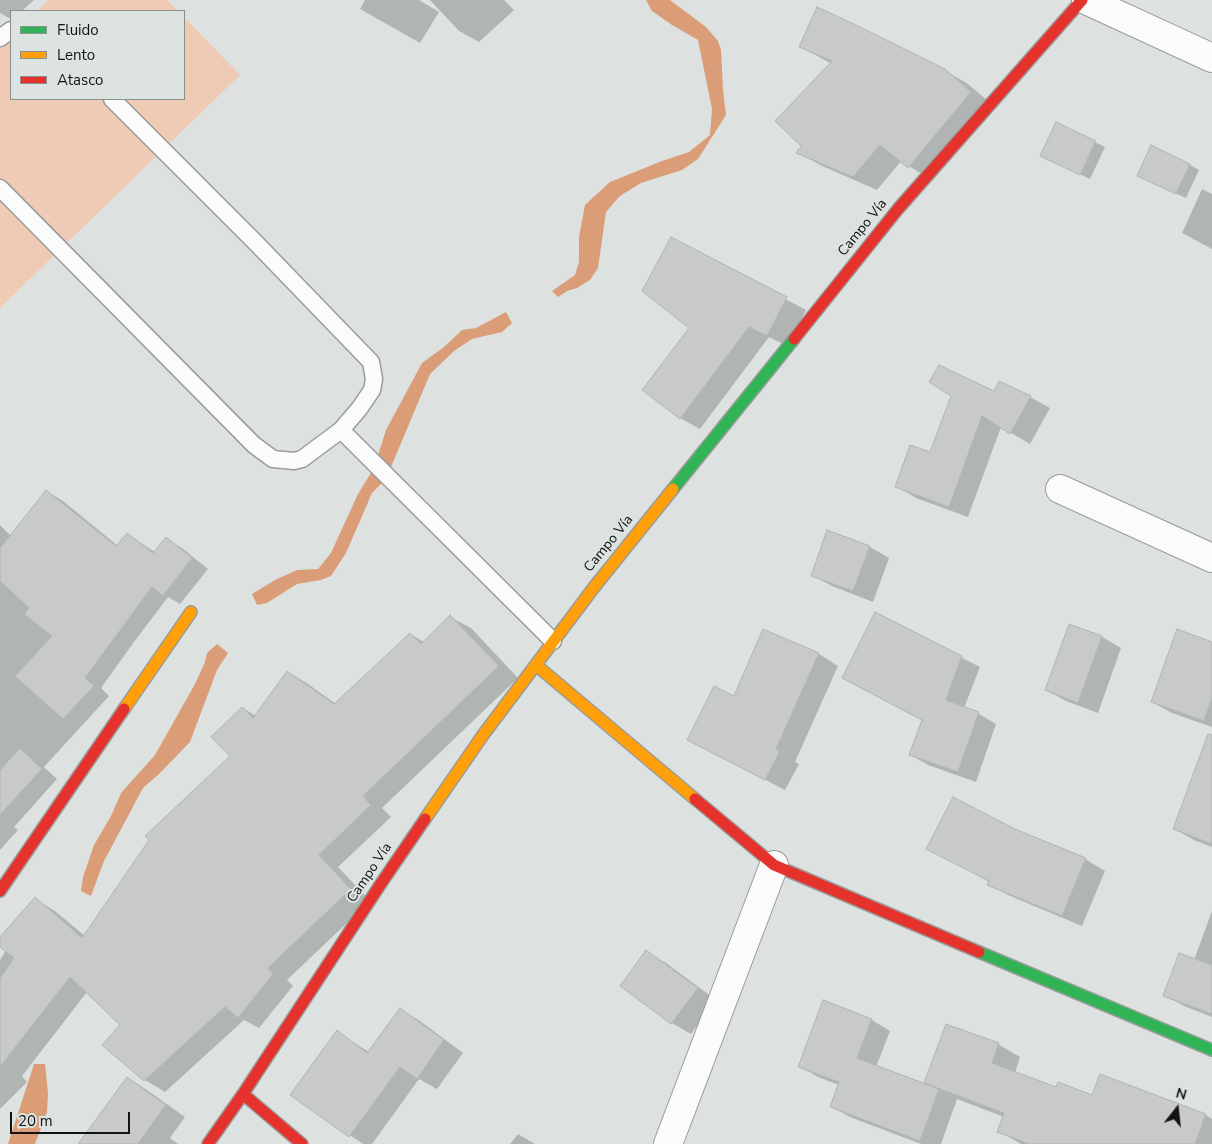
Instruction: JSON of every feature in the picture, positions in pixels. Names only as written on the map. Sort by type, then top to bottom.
[{"type":"street","points":[[1084,0],[1212,58]]},
{"type":"street","name":"Campo Vía","points":[[208,1144],[243,1094],[380,884],[483,734],[595,586],[892,216],[1084,0]]},
{"type":"street","points":[[1060,490],[1212,558]]},
{"type":"street","points":[[0,890],[191,612]]},
{"type":"street","points":[[536,665],[774,865],[1212,1050]]},
{"type":"street","points":[[668,1144],[774,865]]},
{"type":"street","points":[[243,1094],[302,1144]]},
{"type":"lane","points":[[0,188],[254,445],[273,459],[294,461],[302,459],[341,430],[372,390],[374,379],[371,362],[256,243],[113,100]]},
{"type":"lane","points":[[341,430],[553,641]]},
{"type":"shaded area","points":[[48,0],[167,0],[177,10],[38,10]]},
{"type":"shaded area","points":[[646,0],[670,0],[706,27],[718,41],[721,50],[726,115],[698,159],[682,170],[641,183],[620,196],[606,212],[598,268],[590,280],[558,297],[552,291],[575,275],[579,262],[579,237],[585,205],[610,182],[689,152],[710,135],[712,109],[698,40],[652,11]]},
{"type":"shaded area","points":[[185,18],[240,75],[0,308],[0,47],[10,37],[10,100],[185,100]]},
{"type":"shaded area","points":[[506,312],[512,323],[502,332],[472,339],[454,351],[430,374],[386,479],[372,493],[346,553],[331,576],[321,580],[297,584],[267,603],[257,605],[252,594],[275,580],[297,570],[318,569],[331,553],[358,494],[374,468],[386,430],[422,363],[444,347],[462,330],[476,328]]},
{"type":"shaded area","points":[[217,644],[228,653],[217,670],[190,742],[143,788],[104,861],[91,896],[81,891],[83,877],[94,845],[111,816],[121,793],[155,755],[195,684],[207,653]]},
{"type":"shaded area","points":[[34,1064],[45,1064],[48,1093],[47,1112],[35,1144],[8,1144]]},
{"type":"building","points":[[817,7],[945,69],[971,92],[908,168],[880,145],[853,177],[796,153],[801,146],[775,121],[832,61],[799,47]]},
{"type":"building","points":[[1056,122],[1096,141],[1080,175],[1040,156]]},
{"type":"building","points":[[1151,145],[1190,164],[1176,194],[1137,176]]},
{"type":"building","points":[[671,237],[787,297],[767,336],[749,327],[680,419],[642,390],[689,328],[642,291]]},
{"type":"building","points":[[939,365],[994,391],[999,381],[1031,396],[1010,434],[982,416],[949,507],[895,487],[910,445],[930,452],[951,396],[929,382]]},
{"type":"building","points":[[46,490],[116,546],[127,533],[153,553],[166,537],[192,558],[163,596],[152,587],[85,678],[94,686],[63,719],[15,676],[52,636],[24,614],[29,608],[0,581],[0,548]]},
{"type":"building","points":[[827,530],[870,546],[853,591],[811,576]]},
{"type":"building","points":[[875,612],[962,656],[946,700],[979,712],[958,772],[909,755],[922,720],[842,678]]},
{"type":"building","points":[[450,615],[499,666],[363,796],[371,805],[319,855],[351,889],[268,968],[273,974],[238,1018],[225,1007],[144,1081],[102,1045],[120,1025],[70,977],[0,1067],[0,978],[14,958],[0,947],[0,937],[35,897],[82,938],[149,840],[145,836],[230,756],[211,737],[242,707],[253,718],[287,671],[334,704],[410,633],[421,644]]},
{"type":"building","points":[[1069,624],[1102,636],[1078,703],[1045,690]]},
{"type":"building","points":[[763,629],[819,653],[776,749],[780,751],[765,780],[687,740],[714,686],[734,696]]},
{"type":"building","points":[[1177,629],[1212,642],[1212,698],[1204,721],[1151,702]]},
{"type":"building","points":[[1208,734],[1212,735],[1212,844],[1173,829]]},
{"type":"building","points":[[20,748],[42,769],[0,815],[0,770]]},
{"type":"building","points":[[953,797],[1015,829],[1086,858],[1062,916],[987,885],[989,881],[926,849]]},
{"type":"building","points":[[646,950],[698,988],[671,1024],[620,986]]},
{"type":"building","points":[[1179,953],[1212,965],[1212,1014],[1163,996]]},
{"type":"building","points":[[823,1000],[872,1019],[857,1058],[939,1089],[920,1141],[830,1107],[839,1082],[798,1067]]},
{"type":"building","points":[[400,1008],[444,1040],[417,1079],[400,1067],[349,1137],[290,1095],[337,1030],[367,1053]]},
{"type":"building","points":[[946,1024],[999,1043],[992,1063],[1056,1087],[1058,1082],[1092,1095],[1100,1074],[1206,1114],[1195,1144],[1029,1144],[997,1132],[1004,1113],[924,1083]]},
{"type":"building","points":[[127,1077],[166,1105],[138,1144],[78,1144]]},
{"type":"traffic: fast","points":[[673,489],[794,339]]},
{"type":"traffic: fast","points":[[979,952],[1212,1050]]},
{"type":"traffic: slow","points":[[425,819],[483,735],[595,586],[673,489]]},
{"type":"traffic: slow","points":[[124,709],[191,612]]},
{"type":"traffic: slow","points":[[536,665],[695,799]]},
{"type":"traffic: jam","points":[[794,339],[898,209],[1082,0]]},
{"type":"traffic: jam","points":[[0,891],[124,709]]},
{"type":"traffic: jam","points":[[695,799],[774,865],[979,952]]},
{"type":"traffic: jam","points":[[208,1144],[425,819]]},
{"type":"traffic: jam","points":[[243,1094],[302,1144]]}]
